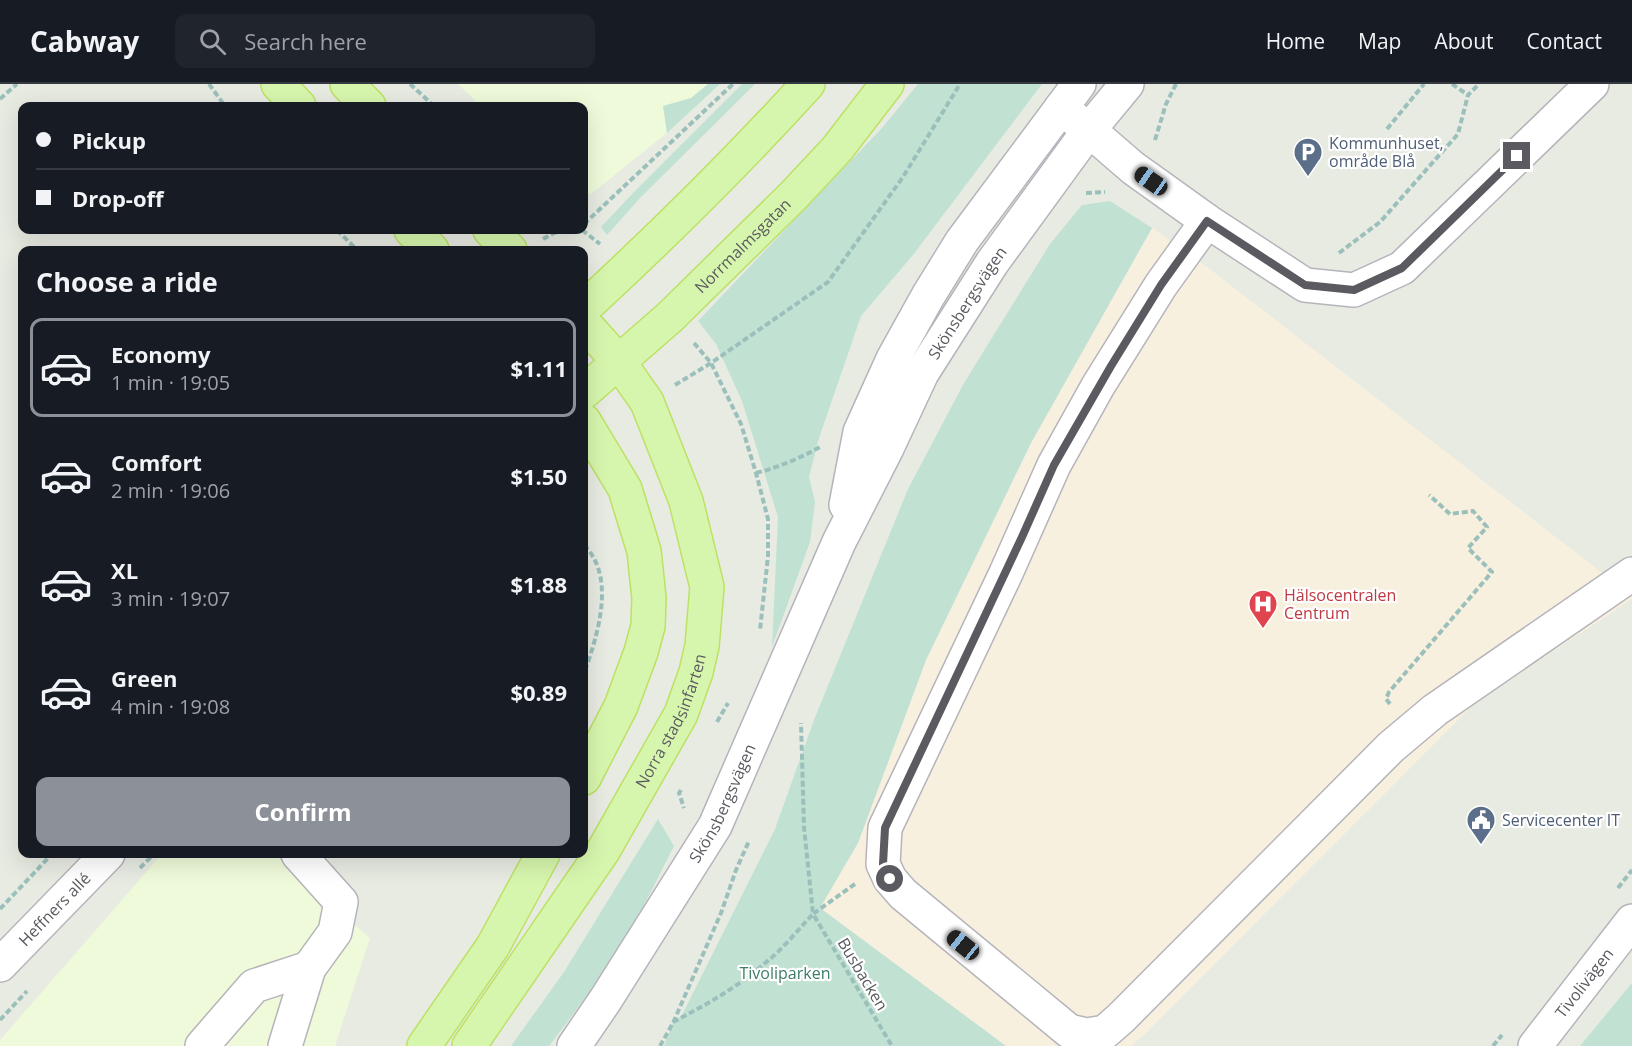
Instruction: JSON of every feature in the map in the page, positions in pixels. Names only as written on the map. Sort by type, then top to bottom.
[{"type":"main road","points":[[278,84],[295,102]]},
{"type":"main road","points":[[347,84],[365,102]]},
{"type":"main road","points":[[588,304],[732,166],[808,84]]},
{"type":"main road","name":"Norrmalmsgatan","points":[[588,389],[670,317],[794,196],[837,149],[887,84]]},
{"type":"main road","points":[[415,234],[428,246]]},
{"type":"main road","points":[[498,234],[521,246]]},
{"type":"main road","name":"Norra stadsinfarten","points":[[469,1046],[603,851],[681,714],[696,672],[702,646],[707,588],[686,501],[647,402],[619,362],[588,327]]},
{"type":"main road","points":[[588,428],[625,489],[644,550],[649,598],[648,626],[641,652],[621,706],[588,770]]},
{"type":"main road","points":[[424,1046],[493,946],[541,858]]},
{"type":"street","name":"Skönsbergsvägen","points":[[574,1046],[715,826],[838,542],[887,448],[922,373],[992,263],[1089,130],[1127,84]]},
{"type":"street","points":[[1070,96],[1089,130],[1133,168],[1207,221],[1305,285],[1354,290],[1402,268],[1592,84]]},
{"type":"street","name":"Skönsbergsvägen","points":[[838,542],[860,432],[893,359],[962,241],[1070,96]]},
{"type":"street","points":[[1207,221],[1161,285],[1054,465],[885,828],[883,864],[890,879],[903,894],[1069,1031],[1087,1035],[1105,1032],[1391,747],[1436,710],[1632,574]]},
{"type":"street","name":"Heffners allé","points":[[0,965],[104,858]]},
{"type":"street","points":[[285,1046],[309,968],[335,932],[341,902],[302,858]]},
{"type":"street","name":"Tivolivägen","points":[[1535,1046],[1632,921]]},
{"type":"street","points":[[202,1046],[254,986],[309,968]]},
{"type":"path","points":[[0,99],[17,84]]},
{"type":"path","points":[[209,84],[222,102]]},
{"type":"path","points":[[410,84],[430,102]]},
{"type":"path","points":[[588,220],[733,84]]},
{"type":"path","points":[[757,638],[761,628],[768,556],[768,519],[741,424],[711,363],[828,282],[903,177],[960,84]]},
{"type":"path","points":[[1080,198],[1087,192],[1111,191],[1133,168],[1154,142],[1166,104],[1176,84]]},
{"type":"path","points":[[1388,129],[1424,84]]},
{"type":"path","points":[[1452,84],[1468,94]]},
{"type":"path","points":[[1332,258],[1380,222],[1458,134],[1468,94],[1479,84]]},
{"type":"path","points":[[340,234],[353,246]]},
{"type":"path","points":[[525,246],[554,234]]},
{"type":"path","points":[[756,473],[798,460]]},
{"type":"path","points":[[1393,708],[1386,699],[1389,693],[1492,572],[1468,548],[1487,527],[1473,511],[1450,514],[1429,495]]},
{"type":"path","points":[[588,550],[597,562],[602,603],[599,628],[588,662]]},
{"type":"path","points":[[715,726],[731,697]]},
{"type":"path","points":[[796,733],[801,723],[804,827],[813,914]]},
{"type":"path","points":[[684,784],[679,794],[685,812],[715,826],[747,847]]},
{"type":"path","points":[[660,1046],[673,1023],[721,913],[750,837]]},
{"type":"path","points":[[0,909],[48,858]]},
{"type":"path","points":[[673,1023],[718,999],[765,964],[813,914],[883,864]]},
{"type":"path","name":"Busbacken","points":[[813,914],[892,1046]]},
{"type":"shaded area","points":[[458,84],[720,84],[667,133],[591,194],[588,193],[588,102],[477,102]]},
{"type":"shaded area","name":"Hälsocentralen Centrum","points":[[1152,228],[1207,267],[1632,596],[1632,599],[1474,704],[1131,1046],[1006,1046],[820,908],[858,843],[926,660],[1031,443]]},
{"type":"shaded area","points":[[159,858],[279,858],[370,938],[335,1046],[0,1046],[0,1040]]},
{"type":"green space","points":[[708,84],[720,84],[667,133],[663,106],[691,98]]},
{"type":"green space","points":[[742,84],[755,84],[640,198],[607,235],[601,227]]},
{"type":"green space","points":[[918,84],[1042,84],[913,255],[861,316],[819,438],[809,477],[815,502],[810,542],[772,647],[778,517],[742,401],[716,344],[698,321],[882,128]]},
{"type":"green space","name":"Tivoliparken","points":[[1110,201],[1152,228],[1031,443],[926,660],[858,843],[820,908],[1006,1046],[664,1046],[673,1023],[682,1015],[775,829],[814,720],[908,489],[964,383],[1050,244],[1082,205]]},
{"type":"green space","points":[[658,819],[674,846],[637,918],[612,958],[549,1046],[511,1046],[564,972]]},
{"type":"green space","points":[[1632,983],[1632,1046],[1580,1046]]},
{"type":"place","name":"Kommunhuset, område Blå","points":[[1308,178]]},
{"type":"place","name":"Hälsocentralen Centrum","points":[[1263,630]]},
{"type":"place","name":"Servicecenter IT","points":[[1481,846]]},
{"type":"route","points":[[890,879],[883,864],[885,828],[1054,465],[1098,386],[1161,285],[1207,221],[1305,285],[1354,290],[1402,268],[1517,156]]}]
